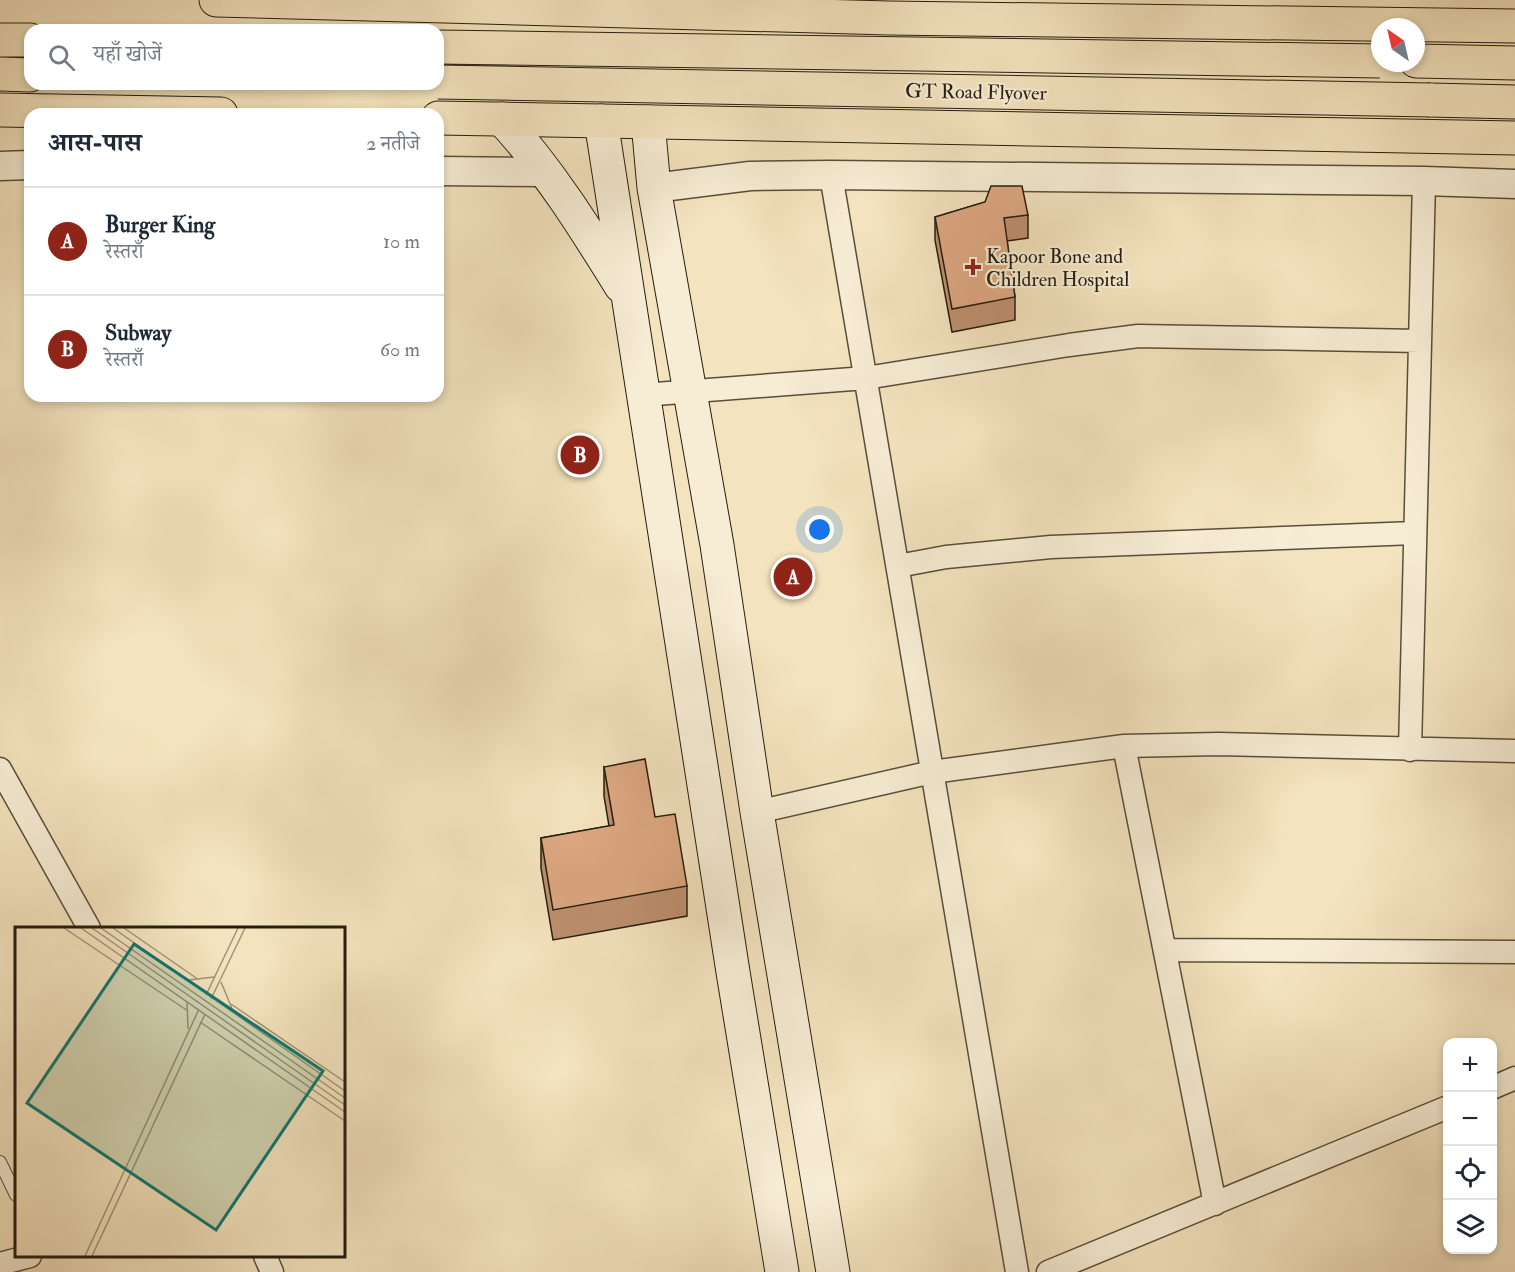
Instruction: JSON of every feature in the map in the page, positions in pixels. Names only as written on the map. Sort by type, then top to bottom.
[{"type":"highway","points":[[216,0],[629,5],[833,16],[1515,26]]},
{"type":"highway","points":[[786,0],[833,16]]},
{"type":"highway","points":[[583,5],[601,121]]},
{"type":"highway","points":[[629,5],[648,122]]},
{"type":"highway","points":[[0,40],[24,40]]},
{"type":"highway","name":"GT Road Flyover","points":[[444,46],[1371,61]]},
{"type":"highway","points":[[1425,61],[1515,63]]},
{"type":"highway","points":[[0,74],[24,75]]},
{"type":"highway","name":"GT Road Flyover","points":[[444,82],[1515,102]]},
{"type":"highway","points":[[0,110],[24,110]]},
{"type":"highway","points":[[444,118],[1515,138]]},
{"type":"main road","points":[[502,119],[530,149],[575,213],[628,298]]},
{"type":"main road","points":[[601,121],[742,1032],[782,1272]]},
{"type":"main road","points":[[648,122],[654,188],[692,392],[746,744],[833,1272]]},
{"type":"main road","points":[[698,751],[746,744]]},
{"type":"main road","points":[[742,1032],[792,1024]]},
{"type":"street","points":[[0,165],[24,165]]},
{"type":"street","points":[[444,171],[546,172]]},
{"type":"street","points":[[654,188],[750,176],[831,174],[1515,184]]},
{"type":"street","points":[[831,174],[1017,1272]]},
{"type":"street","points":[[1410,750],[1424,181]]},
{"type":"street","points":[[642,395],[866,378],[1138,336],[1420,341]]},
{"type":"street","points":[[898,566],[946,557],[1051,547],[1415,533]]},
{"type":"street","points":[[757,812],[932,772],[1124,746],[1218,744],[1515,751]]},
{"type":"street","points":[[1124,746],[1215,1204]]},
{"type":"street","points":[[0,769],[88,927]]},
{"type":"street","points":[[1165,950],[1515,952]]},
{"type":"street","points":[[1497,1086],[1515,1078]]},
{"type":"street","points":[[1048,1272],[1443,1109]]},
{"type":"street","points":[[0,1264],[26,1257]]},
{"type":"street","points":[[265,1257],[272,1272]]},
{"type":"lane","points":[[0,1162],[15,1193]]},
{"type":"building","points":[[991,186],[1022,186],[1028,215],[1004,218],[1015,297],[952,309],[935,217],[985,202]]},
{"type":"building","points":[[645,759],[655,817],[675,814],[687,886],[553,910],[541,838],[614,825],[604,767]]},
{"type":"place","name":"Kapoor Bone and Children Hospital","points":[[973,267]]},
{"type":"place","name":"Subway","points":[[580,455]]},
{"type":"place","name":"Burger King","points":[[793,577]]}]
